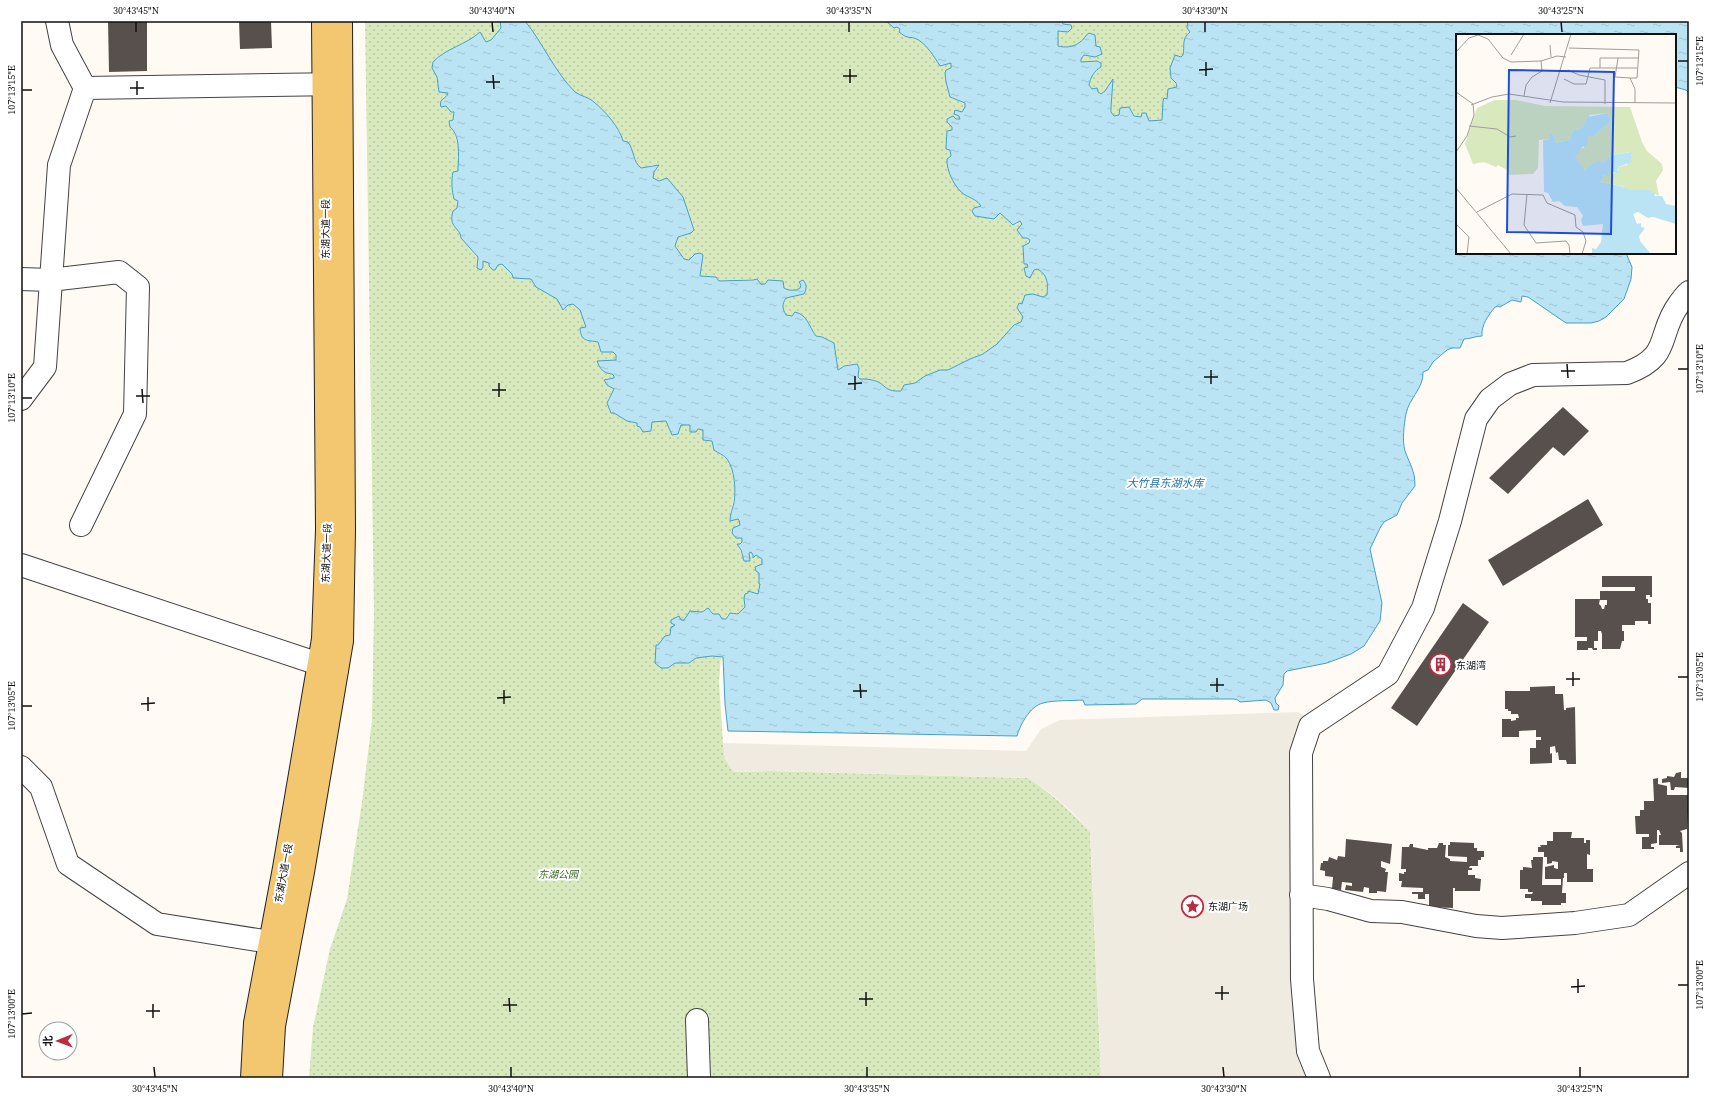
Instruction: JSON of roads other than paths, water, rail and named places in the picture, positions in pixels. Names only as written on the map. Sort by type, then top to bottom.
[{"type":"main road","name":"东湖大道一段","points":[[252,1078],[255,1023],[288,844],[327,667],[342,641],[344,530],[332,84],[323,21]]},
{"type":"main road","name":"东湖大道一段","points":[[332,84],[341,21]]},
{"type":"main road","name":"东湖大道一段","points":[[271,1078],[274,1026],[304,864],[327,667]]},
{"type":"street","points":[[21,399],[45,367],[59,165],[85,88],[62,45],[57,21]]},
{"type":"street","points":[[85,88],[332,84]]},
{"type":"street","points":[[21,279],[50,280],[119,272],[138,287],[135,414],[81,525]]},
{"type":"street","points":[[1319,1078],[1308,1051],[1302,979],[1300,753],[1310,726],[1388,674],[1423,608],[1450,520],[1476,419],[1490,399],[1510,384],[1533,375],[1627,373],[1641,368],[1654,358],[1662,345],[1674,311],[1689,292]]},
{"type":"street","points":[[21,565],[327,667]]},
{"type":"street","points":[[21,767],[41,787],[68,864],[157,924],[270,942]]},
{"type":"street","points":[[1302,895],[1328,899],[1371,911],[1402,912],[1476,926],[1510,928],[1575,923],[1629,915],[1689,873]]},
{"type":"street","points":[[697,1020],[699,1078]]},
{"type":"water","name":"大竹县东湖水库","points":[[500,21],[525,21],[561,75],[575,92],[592,100],[612,120],[623,141],[628,142],[630,145],[638,165],[641,168],[659,165],[654,172],[653,178],[659,181],[667,178],[683,197],[694,230],[691,233],[678,237],[675,246],[684,259],[689,260],[695,254],[700,253],[703,255],[700,276],[716,277],[719,281],[757,279],[761,284],[765,284],[768,280],[783,281],[784,288],[788,290],[797,290],[800,288],[801,285],[799,282],[803,280],[806,287],[804,294],[786,298],[783,304],[786,315],[792,316],[795,312],[803,316],[816,336],[822,337],[834,343],[838,370],[844,366],[857,364],[859,368],[858,377],[860,379],[877,381],[887,389],[895,391],[901,391],[904,385],[915,383],[925,376],[940,370],[948,370],[983,354],[997,344],[1014,325],[1021,322],[1023,317],[1017,308],[1019,303],[1022,304],[1025,295],[1033,294],[1043,297],[1047,295],[1047,280],[1044,274],[1038,269],[1034,270],[1030,278],[1026,276],[1024,268],[1028,267],[1027,264],[1024,264],[1023,246],[1029,243],[1030,240],[1023,238],[1017,230],[1022,224],[1020,221],[1013,225],[1000,213],[994,219],[975,216],[972,211],[974,208],[981,206],[976,201],[961,192],[950,174],[947,159],[951,156],[950,150],[946,149],[946,147],[947,131],[952,130],[952,127],[947,122],[947,119],[953,116],[956,119],[960,119],[959,116],[954,114],[955,110],[962,112],[965,107],[965,103],[950,97],[945,73],[946,70],[951,68],[951,63],[940,66],[922,43],[918,40],[905,36],[899,32],[900,29],[897,27],[894,28],[886,21],[1062,21],[1063,24],[1071,25],[1072,28],[1068,32],[1058,31],[1058,46],[1072,46],[1078,44],[1089,33],[1095,35],[1096,46],[1100,47],[1102,54],[1095,57],[1084,55],[1081,62],[1097,61],[1101,63],[1101,67],[1093,74],[1089,85],[1092,89],[1097,88],[1098,92],[1101,94],[1105,91],[1113,79],[1111,112],[1114,116],[1119,115],[1120,108],[1129,107],[1134,116],[1141,117],[1142,113],[1146,113],[1149,121],[1162,120],[1163,101],[1164,98],[1167,99],[1168,89],[1177,87],[1176,83],[1171,78],[1170,68],[1175,55],[1181,57],[1183,55],[1184,40],[1190,32],[1187,28],[1188,21],[1689,21],[1689,93],[1686,90],[1676,87],[1676,34],[1456,34],[1456,254],[1626,254],[1632,267],[1631,279],[1624,299],[1606,317],[1591,323],[1566,323],[1528,297],[1522,296],[1521,302],[1512,300],[1500,307],[1495,307],[1484,324],[1482,336],[1464,339],[1460,348],[1452,348],[1447,350],[1433,362],[1428,370],[1423,372],[1423,378],[1419,388],[1408,408],[1405,418],[1404,432],[1405,451],[1413,472],[1415,486],[1402,503],[1397,515],[1384,522],[1370,549],[1382,603],[1380,621],[1364,646],[1351,654],[1327,663],[1287,671],[1284,674],[1283,685],[1275,698],[1276,703],[1279,706],[1278,710],[1274,710],[1271,703],[1266,700],[1240,702],[1234,699],[1142,699],[1136,704],[1085,705],[1083,700],[1052,701],[1038,705],[1030,712],[1020,727],[1017,736],[728,731],[723,657],[712,656],[696,658],[689,663],[675,663],[668,668],[661,668],[655,663],[656,645],[658,645],[665,636],[670,635],[671,627],[675,625],[671,623],[671,620],[679,616],[681,620],[684,620],[690,611],[702,612],[708,608],[713,614],[719,614],[722,619],[726,619],[730,613],[738,614],[745,607],[744,598],[748,591],[758,594],[760,584],[759,573],[756,571],[755,567],[762,564],[762,559],[756,555],[753,558],[751,552],[749,553],[750,561],[744,561],[741,550],[737,544],[742,542],[742,538],[736,538],[732,533],[733,528],[740,525],[738,519],[730,521],[735,492],[730,464],[723,455],[714,450],[712,441],[703,440],[703,430],[698,429],[696,432],[690,432],[690,425],[681,425],[678,434],[672,435],[666,421],[652,422],[651,431],[643,432],[640,427],[637,426],[637,423],[627,421],[614,413],[611,413],[607,403],[614,389],[607,385],[604,380],[614,378],[614,376],[602,370],[597,361],[616,360],[616,355],[613,352],[601,352],[598,342],[585,340],[583,338],[580,328],[586,327],[580,310],[573,304],[568,305],[563,310],[557,299],[536,287],[531,279],[513,278],[512,274],[502,264],[498,265],[495,270],[493,270],[489,266],[489,263],[483,261],[483,267],[481,270],[477,268],[478,257],[461,238],[452,221],[453,211],[457,208],[458,201],[454,199],[452,189],[453,172],[458,171],[459,158],[456,135],[450,127],[449,121],[453,120],[454,112],[451,112],[446,106],[441,107],[440,104],[442,100],[448,93],[439,92],[437,77],[432,68],[433,62],[444,53],[469,40],[480,32],[486,42],[491,40],[501,28]]},
{"type":"place","name":"东湖湾","points":[[1440,665]]},
{"type":"place","name":"东湖广场","points":[[1193,906]]},
{"type":"park label","name":"东湖公园","points":[[558,874]]}]
